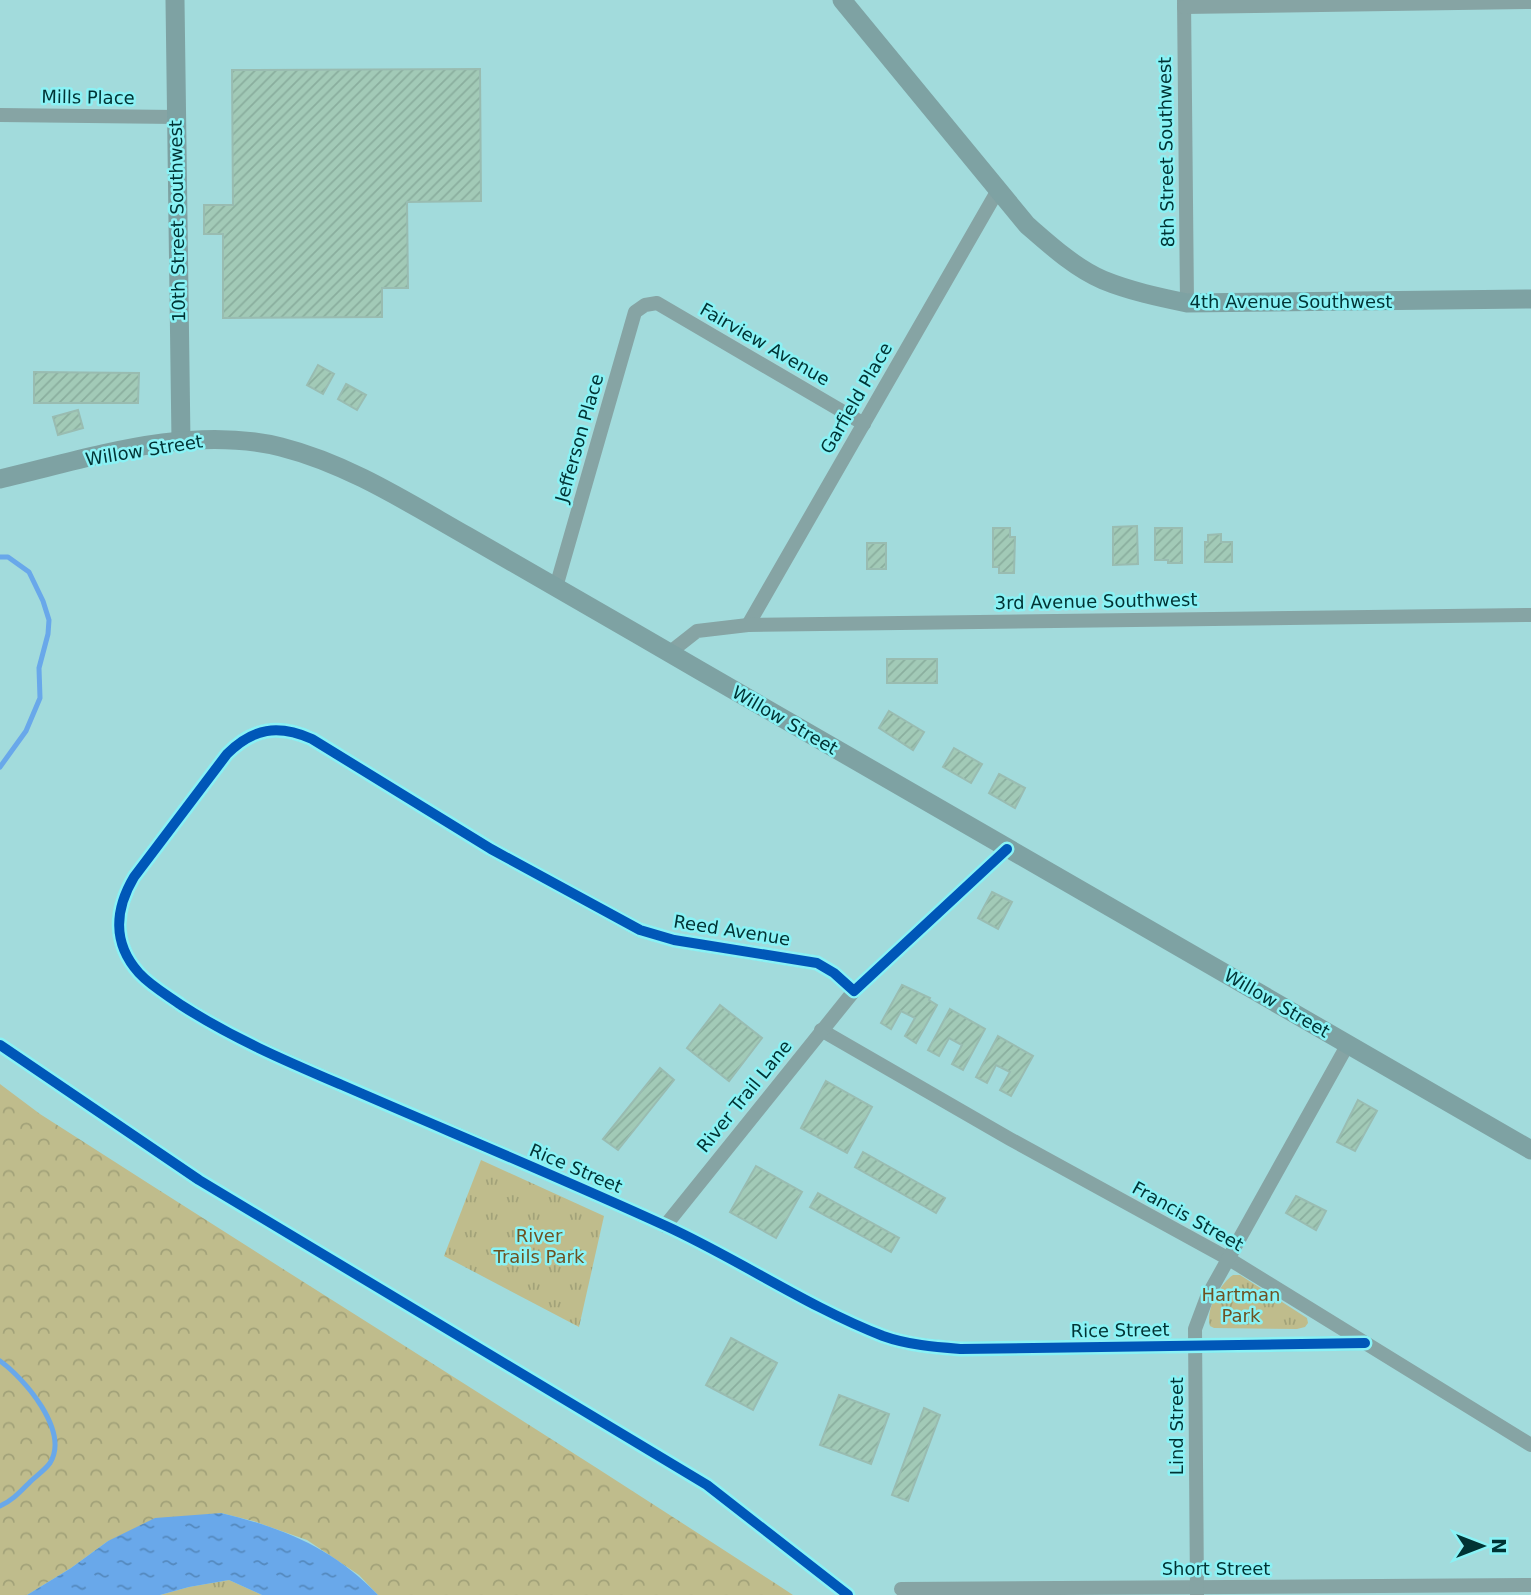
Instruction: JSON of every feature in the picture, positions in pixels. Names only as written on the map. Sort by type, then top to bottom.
[{"type":"street","name":"10th Street Southwest","points":[[175,0],[181,441]]},
{"type":"street","name":"4th Avenue Southwest","points":[[842,0],[1027,225],[1062,254],[1100,279],[1143,294],[1187,303],[1531,299]]},
{"type":"street","points":[[1184,4],[1531,2]]},
{"type":"street","name":"8th Street Southwest","points":[[1184,4],[1187,303]]},
{"type":"street","name":"Mills Place","points":[[0,115],[176,117]]},
{"type":"street","name":"Garfield Place","points":[[748,625],[998,190]]},
{"type":"street","name":"Fairview Avenue","points":[[645,305],[657,303],[864,424]]},
{"type":"street","name":"Jefferson Place","points":[[556,587],[635,312],[645,305]]},
{"type":"street","name":"Willow Street","points":[[0,479],[109,454],[181,441],[213,439],[247,440],[280,446],[324,460],[366,479],[556,587],[1531,1150]]},
{"type":"street","name":"3rd Avenue Southwest","points":[[669,653],[698,631],[748,625],[1531,615]]},
{"type":"street","name":"Rice Street","points":[[312,739],[295,732],[275,730],[257,733],[240,741],[227,754],[134,877],[123,896],[118,921],[122,944],[129,960],[153,986],[237,1038],[665,1226],[853,1323],[887,1337],[924,1346],[961,1349],[1366,1343]]},
{"type":"street","name":"Reed Avenue","points":[[312,739],[491,849],[640,930],[674,940],[817,963],[853,991]]},
{"type":"street","points":[[853,991],[1007,849]]},
{"type":"street","name":"River Trail Lane","points":[[665,1226],[853,991]]},
{"type":"street","name":"Francis Street","points":[[821,1030],[1010,1139],[1228,1259],[1531,1445]]},
{"type":"street","name":"Lind Street","points":[[1197,1591],[1195,1329],[1200,1313],[1228,1259],[1349,1044]]},
{"type":"street","name":"Short Street","points":[[901,1589],[1197,1591],[1531,1585]]},
{"type":"green space","points":[[0,1084],[40,1114],[793,1595],[378,1595],[359,1575],[307,1540],[221,1513],[108,1541],[27,1595],[0,1595]]},
{"type":"green space","name":"River Trails Park","points":[[481,1160],[604,1216],[579,1327],[444,1256]]},
{"type":"green space","name":"Hartman Park","points":[[1233,1275],[1240,1275],[1307,1318],[1308,1323],[1297,1329],[1210,1326],[1210,1313],[1215,1298]]},
{"type":"green space","points":[[229,1580],[262,1595],[160,1595],[189,1587]]},
{"type":"water","points":[[221,1513],[266,1526],[306,1542],[343,1564],[378,1595],[262,1595],[229,1580],[160,1595],[27,1595],[108,1541],[155,1518]]},
{"type":"building","points":[[480,69],[481,201],[407,202],[408,288],[382,288],[382,317],[223,318],[223,234],[204,234],[204,205],[233,205],[232,70]]},
{"type":"building","points":[[318,365],[334,374],[323,394],[307,385]]},
{"type":"building","points":[[34,372],[139,373],[138,403],[34,403]]},
{"type":"building","points":[[346,384],[366,395],[357,410],[338,399]]},
{"type":"building","points":[[78,410],[83,428],[58,435],[53,417]]},
{"type":"building","points":[[1137,526],[1138,564],[1113,565],[1113,527]]},
{"type":"building","points":[[993,528],[1010,528],[1010,537],[1015,537],[1014,573],[999,573],[999,567],[993,567]]},
{"type":"building","points":[[1155,528],[1182,528],[1182,563],[1155,560]]},
{"type":"building","points":[[1221,534],[1221,542],[1232,542],[1232,562],[1205,562],[1205,542],[1208,542],[1208,535]]},
{"type":"building","points":[[867,543],[886,543],[886,569],[867,569]]},
{"type":"building","points":[[887,659],[937,659],[937,683],[887,683]]},
{"type":"building","points":[[889,711],[924,732],[913,750],[879,728]]},
{"type":"building","points":[[954,748],[982,764],[971,783],[943,767]]},
{"type":"building","points":[[999,774],[1025,788],[1015,808],[989,793]]},
{"type":"building","points":[[992,892],[1012,902],[998,929],[978,918]]},
{"type":"building","points":[[902,985],[930,998],[929,1000],[937,1005],[916,1043],[905,1036],[915,1018],[901,1011],[891,1029],[881,1023]]},
{"type":"building","points":[[720,1005],[762,1038],[729,1081],[687,1048]]},
{"type":"building","points":[[950,1009],[985,1029],[963,1070],[952,1064],[962,1045],[949,1038],[939,1056],[928,1050]]},
{"type":"building","points":[[998,1036],[1033,1056],[1011,1096],[1000,1090],[1010,1072],[996,1065],[987,1083],[976,1077]]},
{"type":"building","points":[[660,1068],[674,1080],[618,1150],[603,1139]]},
{"type":"building","points":[[826,1081],[872,1107],[847,1153],[801,1128]]},
{"type":"building","points":[[1358,1100],[1377,1111],[1355,1151],[1337,1142]]},
{"type":"building","points":[[863,1152],[945,1198],[936,1213],[855,1167]]},
{"type":"building","points":[[756,1166],[802,1192],[776,1238],[730,1212]]},
{"type":"building","points":[[818,1193],[899,1238],[891,1252],[810,1207]]},
{"type":"building","points":[[1296,1196],[1326,1211],[1316,1230],[1286,1213]]},
{"type":"building","points":[[731,1338],[777,1363],[753,1410],[706,1385]]},
{"type":"building","points":[[839,1395],[889,1414],[871,1464],[820,1445]]},
{"type":"building","points":[[924,1408],[940,1415],[908,1501],[892,1495]]},
{"type":"waterway","points":[[0,557],[8,557],[29,572],[49,620],[39,668],[40,698],[26,731],[0,767]]},
{"type":"waterway","points":[[0,1361],[21,1380],[42,1406],[54,1436],[55,1450],[46,1468],[16,1496],[0,1506]]},
{"type":"cycle path","points":[[1007,849],[854,991],[834,973],[817,963],[674,940],[640,930],[491,849],[312,739],[277,730],[256,734],[227,754],[134,877],[123,901],[119,926],[124,950],[139,973],[181,1005],[220,1028],[300,1067],[666,1226],[828,1311],[883,1336],[912,1344],[961,1349],[1365,1343]]},
{"type":"cycle path","points":[[0,1045],[199,1180],[707,1485],[848,1595]]}]
